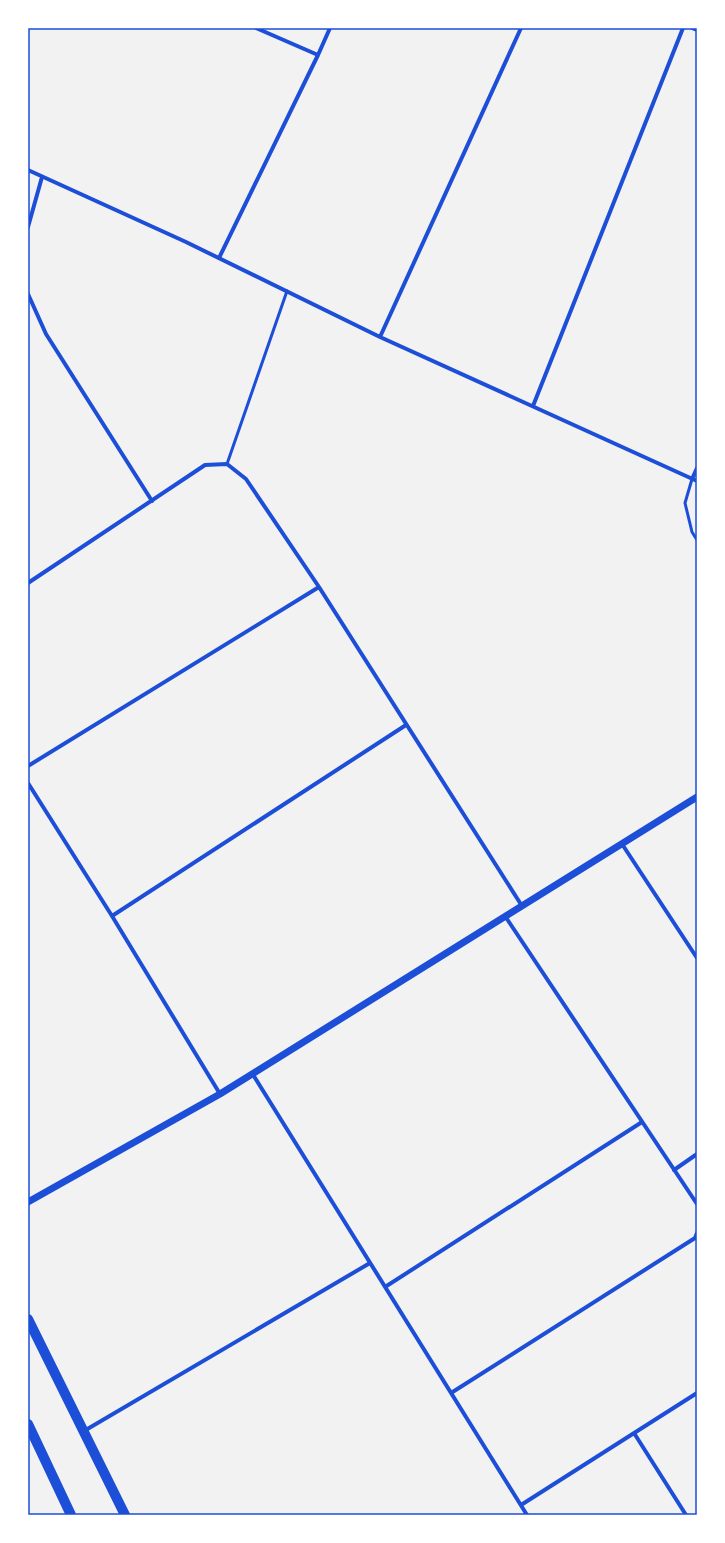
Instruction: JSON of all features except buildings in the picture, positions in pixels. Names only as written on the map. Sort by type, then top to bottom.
[{"type":"main road","points":[[28,1319],[125,1515]]},
{"type":"main road","points":[[28,1424],[71,1515]]},
{"type":"street","points":[[256,28],[318,55]]},
{"type":"street","points":[[219,258],[330,28]]},
{"type":"street","points":[[380,337],[521,28]]},
{"type":"street","points":[[533,406],[682,28]]},
{"type":"street","points":[[692,28],[697,30]]},
{"type":"street","points":[[28,170],[219,258],[380,337],[697,481]]},
{"type":"street","points":[[28,226],[42,177]]},
{"type":"street","points":[[28,294],[46,334],[152,501]]},
{"type":"street","points":[[28,583],[205,465],[227,464],[246,479],[319,587],[522,906]]},
{"type":"street","points":[[692,480],[697,468]]},
{"type":"street","points":[[28,766],[319,587]]},
{"type":"street","points":[[112,916],[406,725]]},
{"type":"street","points":[[28,783],[112,916],[220,1094]]},
{"type":"street","points":[[28,1202],[220,1094],[697,797]]},
{"type":"street","points":[[622,844],[697,958]]},
{"type":"street","points":[[505,916],[697,1204]]},
{"type":"street","points":[[252,1073],[527,1515]]},
{"type":"street","points":[[385,1287],[642,1122]]},
{"type":"street","points":[[674,1170],[697,1154]]},
{"type":"street","points":[[451,1393],[696,1237]]},
{"type":"street","points":[[83,1432],[370,1263]]},
{"type":"street","points":[[521,1506],[697,1393]]},
{"type":"street","points":[[634,1433],[686,1515]]},
{"type":"lane","points":[[227,464],[287,291]]},
{"type":"lane","points":[[692,480],[686,503],[692,532],[697,540]]}]
